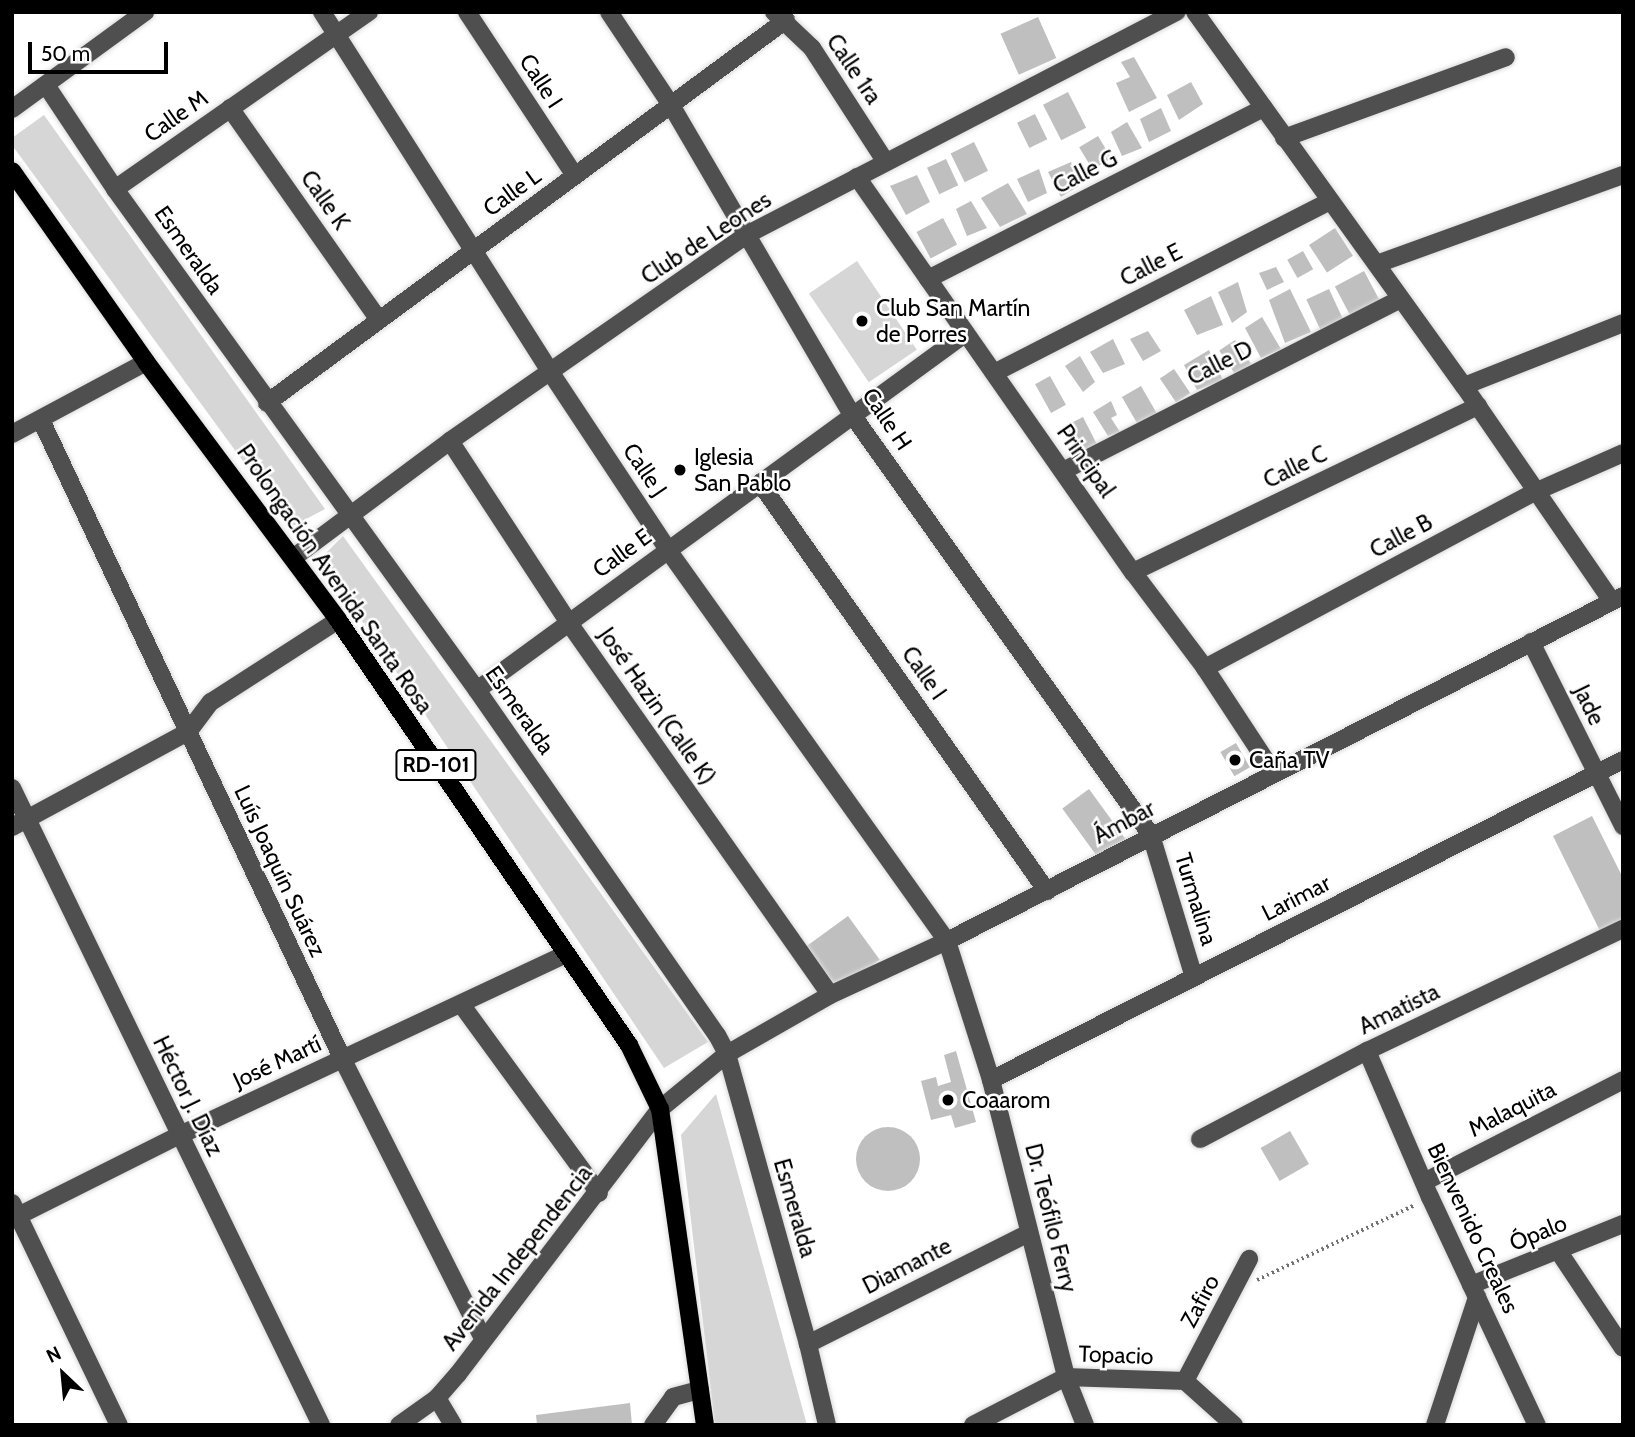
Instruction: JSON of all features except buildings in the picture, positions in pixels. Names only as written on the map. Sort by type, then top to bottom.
[{"type":"main road","name":"Prolongación Avenida Santa Rosa","points":[[12,171],[146,362],[338,620],[629,1045],[660,1109],[705,1425]]},
{"type":"street","points":[[12,109],[145,12]]},
{"type":"street","name":"Calle J","points":[[322,12],[551,373],[668,550],[947,941]]},
{"type":"street","name":"Calle M","points":[[115,189],[369,12]]},
{"type":"street","name":"Calle I","points":[[467,12],[575,176]]},
{"type":"street","name":"Calle H","points":[[609,12],[671,105],[853,415],[1151,835]]},
{"type":"street","name":"Club de Leones","points":[[293,558],[450,441],[748,234],[1177,12]]},
{"type":"street","points":[[1195,12],[1617,599]]},
{"type":"street","name":"Calle L","points":[[267,403],[671,105],[780,16]]},
{"type":"street","name":"Calle 1ra","points":[[780,16],[812,48],[885,161]]},
{"type":"street","points":[[1284,138],[1506,57]]},
{"type":"street","name":"Esmeralda","points":[[46,85],[115,189],[267,403],[477,690],[717,1035],[727,1055],[808,1344],[827,1425]]},
{"type":"street","name":"Calle K","points":[[230,108],[379,320]]},
{"type":"street","name":"Calle G","points":[[928,279],[1264,108]]},
{"type":"street","points":[[1377,264],[1623,175]]},
{"type":"street","name":"Principal","points":[[857,177],[1133,572],[1205,668],[1274,772]]},
{"type":"street","name":"Calle E","points":[[994,373],[1330,201]]},
{"type":"street","name":"Calle D","points":[[1063,471],[1400,299]]},
{"type":"street","points":[[1464,386],[1623,323]]},
{"type":"street","name":"Calle E","points":[[477,690],[966,333]]},
{"type":"street","points":[[12,434],[146,362]]},
{"type":"street","name":"Calle C","points":[[1133,572],[1478,406]]},
{"type":"street","name":"Luís Joaquín Suárez","points":[[41,420],[342,1058],[483,1338]]},
{"type":"street","name":"José Hazin (Calle K)","points":[[450,441],[569,623],[830,995]]},
{"type":"street","name":"Calle B","points":[[1205,668],[1537,491],[1623,453]]},
{"type":"street","name":"Calle I","points":[[760,483],[1047,891]]},
{"type":"street","name":"Ámbar","points":[[660,1109],[727,1055],[830,995],[1047,891],[1151,835],[1617,599]]},
{"type":"street","points":[[20,824],[188,732],[211,702],[338,620]]},
{"type":"street","name":"Jade","points":[[1531,642],[1623,826]]},
{"type":"street","name":"Larimar","points":[[991,1080],[1623,760]]},
{"type":"street","name":"Héctor J. Díaz","points":[[12,788],[20,824],[180,1135],[321,1425]]},
{"type":"street","name":"Turmalina","points":[[1151,835],[1194,977]]},
{"type":"street","name":"Amatista","points":[[1200,1139],[1367,1051],[1623,929]]},
{"type":"street","name":"Dr. Teófilo Ferry","points":[[947,941],[991,1080],[1066,1377],[1085,1425]]},
{"type":"street","name":"José Martí","points":[[14,1213],[565,955]]},
{"type":"street","points":[[461,1004],[599,1193]]},
{"type":"street","name":"Bienvenido Creales","points":[[1367,1051],[1427,1190],[1537,1425]]},
{"type":"street","name":"Malaquita","points":[[1427,1190],[1623,1080]]},
{"type":"street","name":"Avenida Independencia","points":[[400,1425],[437,1398],[599,1193],[660,1109]]},
{"type":"street","points":[[14,1213],[119,1425]]},
{"type":"street","name":"Ópalo","points":[[1474,1291],[1623,1224]]},
{"type":"street","name":"Diamante","points":[[808,1344],[1029,1233]]},
{"type":"street","points":[[1559,1252],[1623,1349]]},
{"type":"street","name":"Zafiro","points":[[1185,1381],[1249,1259]]},
{"type":"street","points":[[1435,1425],[1474,1291]]},
{"type":"street","name":"Topacio","points":[[974,1425],[1066,1377],[1185,1381]]},
{"type":"street","points":[[1185,1381],[1234,1425]]},
{"type":"street","points":[[653,1425],[673,1397],[701,1390]]},
{"type":"street","points":[[437,1398],[453,1425]]},
{"type":"path","points":[[1233,1291],[1427,1190]]},
{"type":"shaded area","points":[[44,115],[325,509],[291,527],[12,145],[12,138]]},
{"type":"shaded area","name":"Club San Martín de Porres","points":[[857,261],[917,350],[869,382],[809,293]]},
{"type":"shaded area","points":[[343,536],[708,1042],[664,1068],[320,559]]},
{"type":"shaded area","points":[[716,1094],[807,1425],[715,1425],[681,1135]]},
{"type":"place","name":"Club San Martín de Porres","points":[[862,321]]},
{"type":"place","name":"Iglesia San Pablo","points":[[680,470]]},
{"type":"place","name":"Caña TV","points":[[1235,760]]},
{"type":"place","name":"Coaarom","points":[[948,1100]]}]
